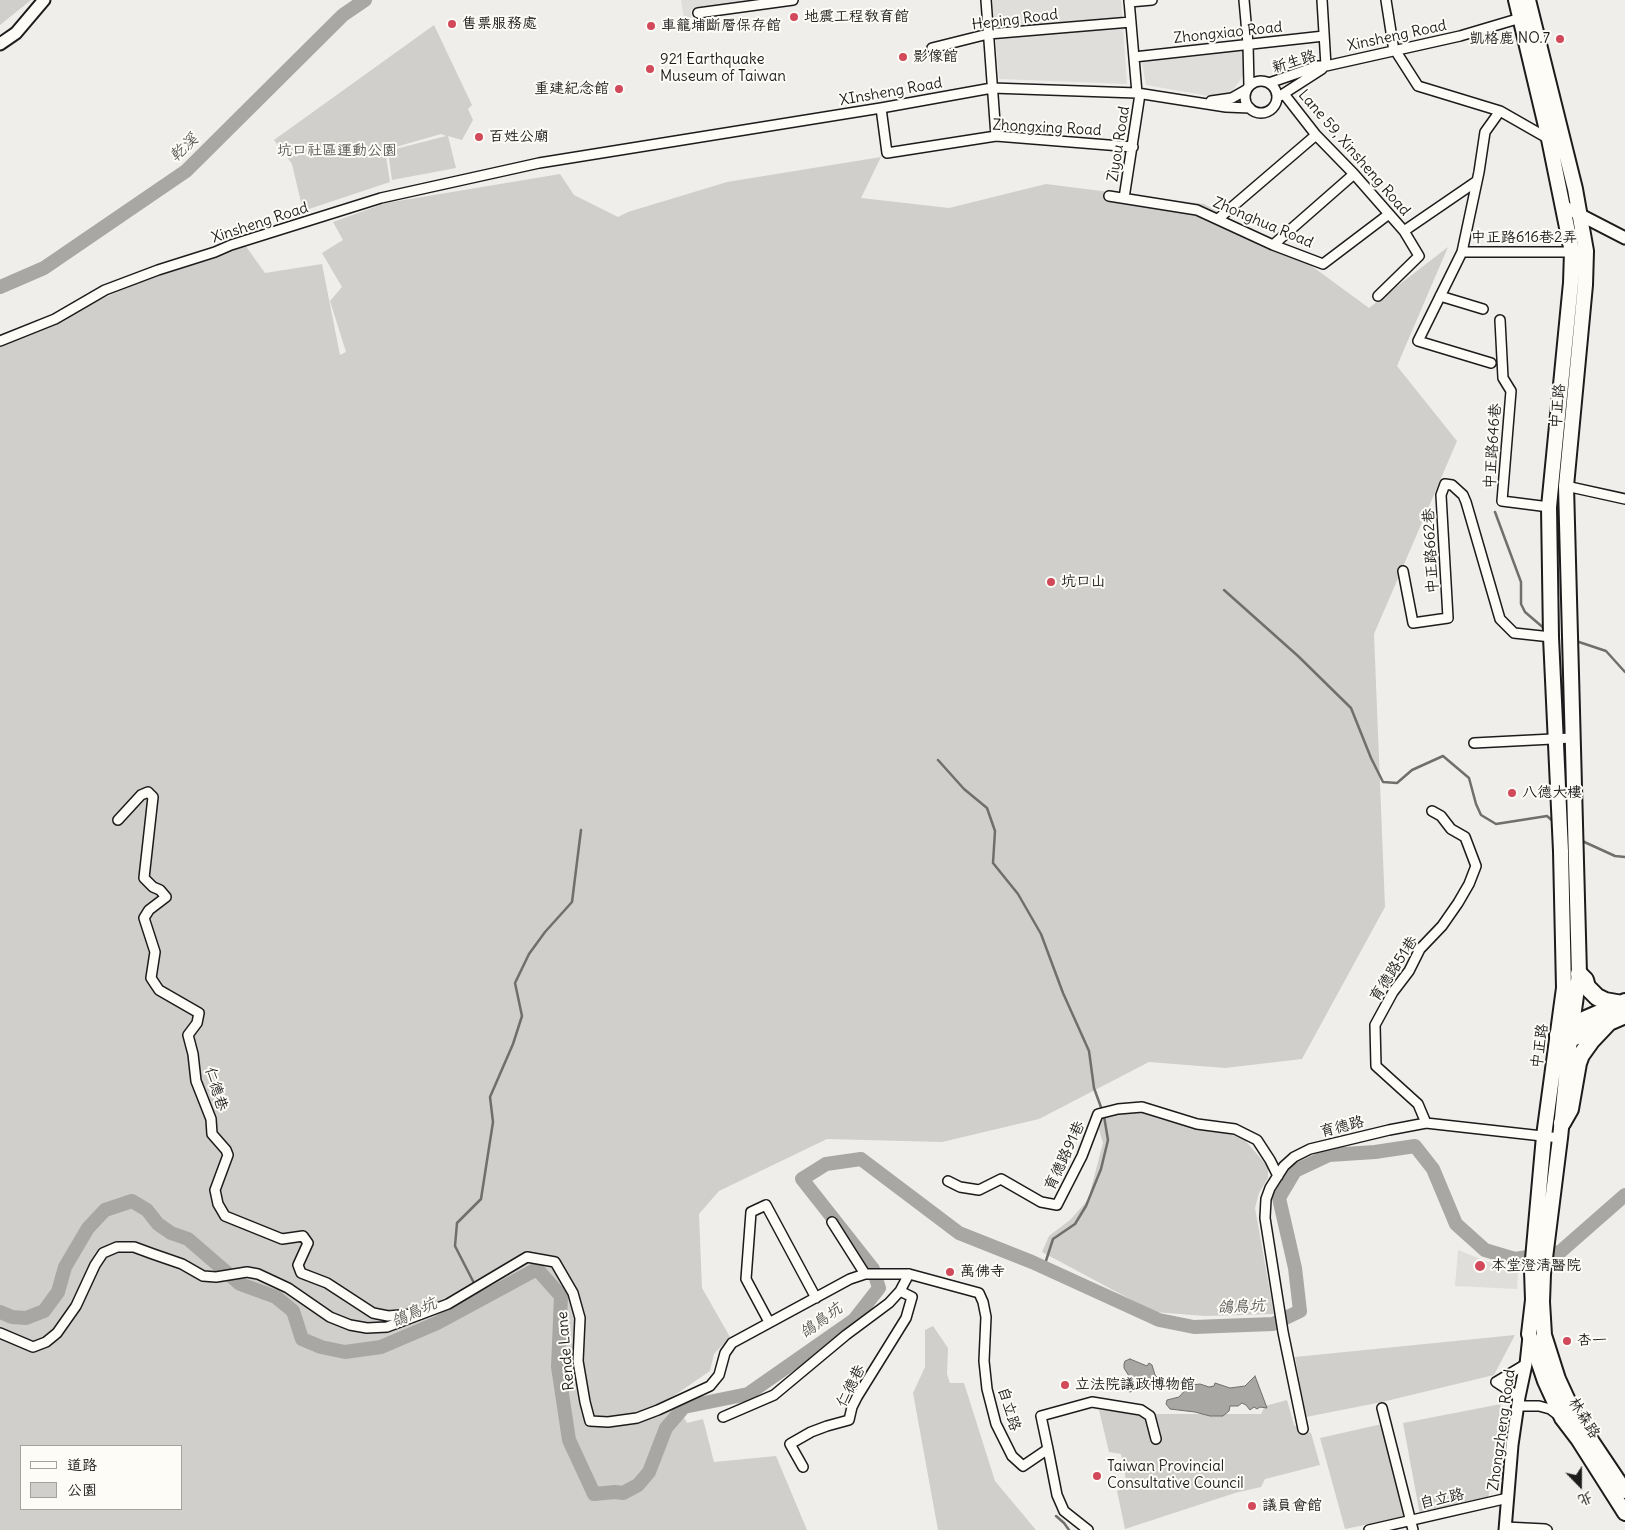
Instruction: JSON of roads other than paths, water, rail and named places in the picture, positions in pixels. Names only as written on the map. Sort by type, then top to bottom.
[{"type":"highway","points":[[1579,974],[1597,997],[1624,1007]]},
{"type":"highway","points":[[1566,1033],[1624,1007]]},
{"type":"highway","points":[[1561,1130],[1570,1109],[1581,1055],[1591,1040],[1624,1007]]},
{"type":"highway","points":[[1566,1033],[1608,1023]]},
{"type":"main road","name":"中正路","points":[[1516,0],[1525,17],[1575,189],[1580,214],[1579,252],[1572,284],[1549,507],[1551,637],[1560,815],[1566,1033],[1561,1130],[1540,1246]]},
{"type":"main road","name":"中正路","points":[[1528,0],[1525,17],[1549,139],[1563,206],[1579,252],[1585,285],[1566,486],[1579,974],[1544,1136],[1540,1246]]},
{"type":"main road","points":[[1549,532],[1567,530]]},
{"type":"main road","points":[[1529,1334],[1540,1246]]},
{"type":"main road","points":[[1538,1269],[1544,1335]]},
{"type":"main road","name":"林森路","points":[[1529,1334],[1545,1381],[1562,1418],[1578,1439],[1625,1512]]},
{"type":"main road","name":"林森路","points":[[1544,1335],[1558,1379],[1576,1418],[1625,1490]]},
{"type":"street","points":[[0,44],[16,33],[44,0]]},
{"type":"street","points":[[698,13],[793,0]]},
{"type":"street","points":[[986,0],[996,136]]},
{"type":"street","points":[[1129,1],[1152,0]]},
{"type":"street","points":[[1244,0],[1248,44],[1248,88],[1245,99],[1250,108]]},
{"type":"street","points":[[1322,0],[1326,66]]},
{"type":"street","points":[[1386,0],[1394,51],[1418,86],[1500,111],[1549,139]]},
{"type":"street","name":"Ziyou Road","points":[[1124,198],[1133,147],[1139,94],[1129,1]]},
{"type":"street","name":"Xinsheng Road","points":[[1280,96],[1326,66],[1460,36],[1525,17]]},
{"type":"street","name":"Heping Road","points":[[932,48],[988,34],[1131,22]]},
{"type":"street","name":"Zhongxiao Road","points":[[1134,57],[1324,36]]},
{"type":"street","name":"新生路","points":[[1269,83],[1318,66],[1326,66]]},
{"type":"street","name":"XInsheng Road","points":[[881,108],[992,88],[1139,94],[1193,102],[1227,100],[1257,81],[1269,83]]},
{"type":"street","points":[[1193,102],[1226,107],[1250,108],[1263,112],[1272,107],[1280,96],[1269,83]]},
{"type":"street","name":"Lane 59, Xinsheng Road","points":[[1280,96],[1354,174],[1404,231],[1419,256],[1378,296]]},
{"type":"street","name":"Xinsheng Road","points":[[0,341],[54,319],[105,290],[158,270],[381,198],[539,163],[881,108]]},
{"type":"street","name":"Zhongxing Road","points":[[881,108],[887,154],[996,136],[1133,147]]},
{"type":"street","points":[[1491,363],[1418,341],[1462,252],[1485,132],[1500,111]]},
{"type":"street","points":[[1218,219],[1316,135]]},
{"type":"street","points":[[1273,244],[1354,174]]},
{"type":"street","points":[[1404,231],[1477,181]]},
{"type":"street","name":"Zhonghua Road","points":[[1109,196],[1197,210],[1323,264],[1389,214]]},
{"type":"street","points":[[1563,206],[1625,238]]},
{"type":"street","name":"中正路616巷2弄","points":[[1462,252],[1579,252]]},
{"type":"street","points":[[1440,296],[1483,309]]},
{"type":"street","name":"中正路646巷","points":[[1500,320],[1503,378],[1511,391],[1502,501],[1549,507]]},
{"type":"street","name":"中正路662巷","points":[[1403,571],[1413,622],[1448,618],[1441,495],[1445,484],[1452,485],[1463,495],[1466,502],[1500,620],[1514,633],[1551,637]]},
{"type":"street","points":[[1566,486],[1625,499]]},
{"type":"street","points":[[1474,743],[1572,738]]},
{"type":"street","name":"仁德巷","points":[[118,820],[141,795],[148,792],[153,797],[144,878],[166,897],[149,910],[144,918],[155,952],[151,978],[159,990],[199,1013],[197,1023],[188,1035],[193,1054],[196,1080],[211,1119],[212,1134],[228,1155],[215,1190],[218,1204],[226,1216],[282,1239],[303,1236],[308,1243],[298,1265],[301,1273],[327,1283],[373,1313],[388,1316],[428,1311]]},
{"type":"street","name":"育德路51巷","points":[[1426,1123],[1418,1104],[1376,1066],[1375,1025],[1393,992],[1409,971],[1420,949],[1442,926],[1458,903],[1469,884],[1476,866],[1465,837],[1451,829],[1441,816],[1432,811]]},
{"type":"street","name":"育德路91巷","points":[[948,1181],[960,1187],[979,1190],[1001,1179],[1041,1202],[1057,1205],[1082,1156],[1098,1114],[1118,1109],[1142,1107],[1197,1124],[1235,1129],[1257,1140],[1278,1176]]},
{"type":"street","name":"育德路","points":[[1303,1429],[1279,1311],[1265,1218],[1266,1199],[1284,1166],[1294,1157],[1310,1149],[1426,1123],[1544,1136],[1561,1130]]},
{"type":"street","points":[[769,1322],[746,1279],[751,1212],[766,1205],[816,1298]]},
{"type":"street","points":[[724,1417],[774,1395],[846,1335],[889,1303],[900,1291],[905,1274],[868,1275],[832,1222]]},
{"type":"street","name":"Rende Lane","points":[[0,1333],[33,1347],[46,1342],[58,1333],[76,1306],[103,1253],[117,1247],[134,1248],[154,1254],[182,1264],[203,1276],[216,1277],[247,1272],[258,1274],[288,1288],[330,1317],[350,1325],[367,1328],[387,1327],[448,1304],[527,1257],[555,1262],[573,1293],[580,1318],[578,1361],[590,1421],[608,1422],[644,1415],[710,1386],[719,1375],[725,1353],[732,1343],[850,1279],[868,1275]]},
{"type":"street","name":"自立路","points":[[905,1274],[978,1293],[983,1302],[986,1317],[984,1361],[987,1389],[996,1424],[1012,1456],[1023,1466],[1048,1449],[1041,1416],[1092,1402],[1141,1410],[1150,1416],[1156,1439]]},
{"type":"street","name":"仁德巷","points":[[803,1467],[790,1444],[827,1426],[849,1420],[857,1397],[906,1318],[912,1297],[900,1291]]},
{"type":"street","points":[[1529,1334],[1544,1335]]},
{"type":"street","name":"Zhongzheng Road","points":[[1505,1529],[1512,1445],[1526,1364],[1529,1334]]},
{"type":"street","points":[[1526,1364],[1496,1382],[1519,1401],[1550,1409],[1562,1418]]},
{"type":"street","points":[[1382,1408],[1411,1520]]},
{"type":"street","points":[[1048,1449],[1057,1495],[1064,1511],[1088,1530]]},
{"type":"street","name":"自立路","points":[[1369,1530],[1508,1498]]},
{"type":"street","name":"自立路","points":[[1411,1520],[1413,1530]]},
{"type":"street","points":[[1505,1529],[1547,1530]]},
{"type":"waterway","name":"乾溪","points":[[0,287],[44,268],[186,171],[343,15],[365,0]]},
{"type":"waterway","points":[[1495,512],[1521,582],[1521,604],[1525,612],[1546,630]]},
{"type":"waterway","points":[[1224,590],[1298,656],[1351,708],[1383,782],[1397,783],[1412,770],[1443,756],[1469,778],[1481,815],[1496,824],[1547,816],[1555,823]]},
{"type":"waterway","points":[[1579,642],[1606,651],[1625,672]]},
{"type":"waterway","points":[[938,760],[964,789],[987,808],[995,831],[993,863],[1018,894],[1041,934],[1063,993],[1089,1051],[1094,1088],[1102,1110]]},
{"type":"waterway","points":[[475,1285],[455,1246],[457,1223],[481,1199],[493,1122],[490,1097],[513,1044],[522,1016],[515,983],[529,954],[545,932],[572,902],[581,830]]},
{"type":"waterway","points":[[1580,840],[1615,856],[1625,857]]},
{"type":"waterway","points":[[1044,1267],[1053,1239],[1075,1224],[1086,1206],[1101,1169],[1108,1140],[1104,1116]]},
{"type":"waterway","name":"鴿鳥坑","points":[[0,1312],[12,1317],[26,1318],[44,1311],[58,1292],[65,1267],[88,1228],[105,1210],[132,1201],[147,1210],[158,1224],[171,1233],[188,1239],[240,1284],[276,1297],[293,1311],[302,1339],[321,1347],[345,1352],[381,1347],[437,1323],[537,1269],[561,1296],[558,1367],[569,1440],[594,1494],[623,1493],[638,1485],[649,1472],[666,1428],[684,1407],[748,1394],[854,1320],[879,1288],[873,1269],[802,1179],[826,1164],[861,1159],[959,1233],[1032,1262],[1159,1320],[1194,1327],[1273,1324],[1300,1311],[1295,1268],[1279,1198],[1295,1171],[1329,1155],[1375,1152],[1415,1146],[1433,1169],[1456,1224],[1485,1250],[1515,1259],[1560,1252],[1625,1195]]},
{"type":"waterway","points":[[477,1290],[481,1299]]},
{"type":"waterway","points":[[1056,1516],[1069,1530]]},
{"type":"place","name":"地震工程教育館","points":[[794,17]]},
{"type":"place","name":"售票服務處","points":[[452,24]]},
{"type":"place","name":"車籠埔斷層保存館","points":[[651,26]]},
{"type":"place","name":"凱格鹿 NO.7","points":[[1560,39]]},
{"type":"place","name":"影像館","points":[[903,57]]},
{"type":"place","name":"921 Earthquake Museum of Taiwan","points":[[650,69]]},
{"type":"place","name":"重建紀念館","points":[[619,89]]},
{"type":"place","name":"百姓公廟","points":[[479,137]]},
{"type":"place","name":"坑口山","points":[[1051,582]]},
{"type":"place","name":"八德大樓","points":[[1512,793]]},
{"type":"place","name":"本堂澄清醫院","points":[[1480,1266]]},
{"type":"place","name":"萬佛寺","points":[[950,1272]]},
{"type":"place","name":"杏一","points":[[1567,1341]]},
{"type":"place","name":"立法院議政博物館","points":[[1065,1385]]},
{"type":"place","name":"Taiwan Provincial Consultative Council","points":[[1097,1476]]},
{"type":"place","name":"議員會館","points":[[1252,1506]]},
{"type":"park label","name":"坑口社區運動公園","points":[[337,151]]}]
